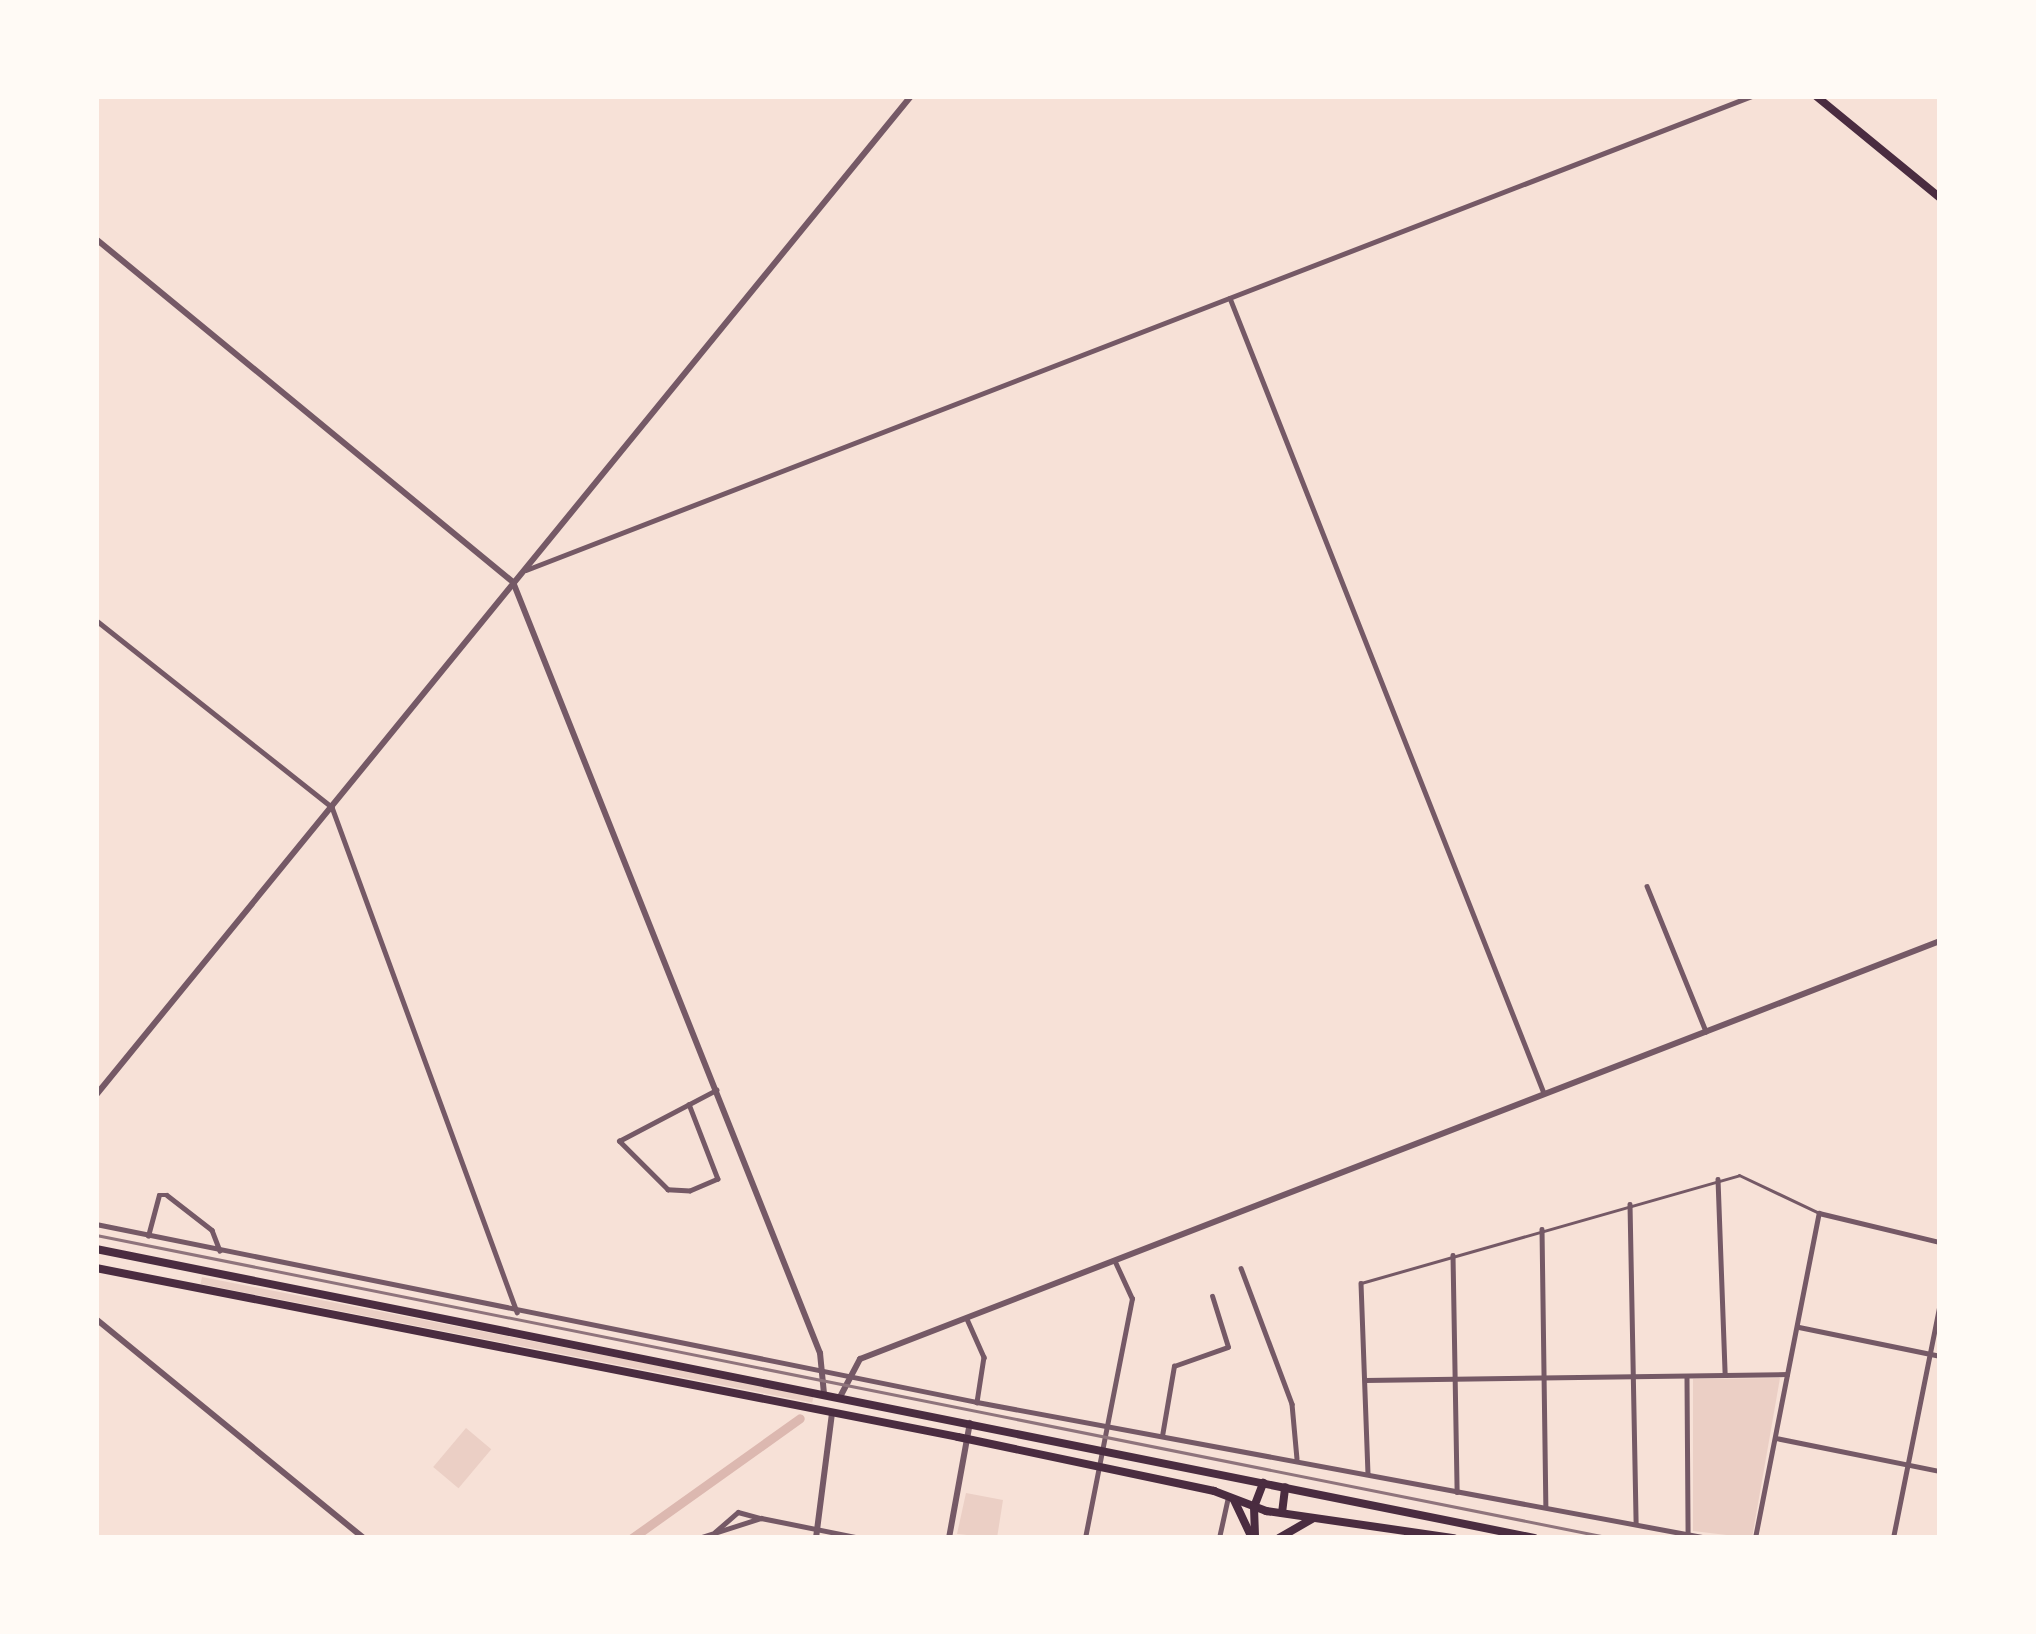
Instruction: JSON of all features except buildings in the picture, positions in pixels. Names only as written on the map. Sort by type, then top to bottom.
[{"type":"main road","points":[[1816,96],[1940,198]]},
{"type":"main road","points":[[96,1249],[1534,1538]]},
{"type":"main road","points":[[96,1268],[1099,1466],[1229,1495],[1282,1513],[1325,1515],[1454,1538]]},
{"type":"main road","points":[[188,1286],[190,1269]]},
{"type":"main road","points":[[1253,1538],[1254,1507],[1264,1482]]},
{"type":"main road","points":[[1278,1538],[1285,1487]]},
{"type":"main road","points":[[1229,1495],[1253,1538]]},
{"type":"main road","points":[[1278,1538],[1325,1515]]},
{"type":"street","points":[[96,1095],[911,96]]},
{"type":"street","points":[[522,571],[1752,96]]},
{"type":"street","points":[[96,239],[513,582],[824,1371],[824,1394]]},
{"type":"street","points":[[1230,298],[1544,1093]]},
{"type":"street","points":[[96,620],[332,807],[518,1312]]},
{"type":"street","points":[[1647,886],[1706,1031]]},
{"type":"street","points":[[840,1397],[860,1359],[1940,941]]},
{"type":"street","points":[[689,1104],[718,1179],[668,1190],[620,1141],[689,1104],[716,1090]]},
{"type":"street","points":[[1718,1179],[1725,1374]]},
{"type":"street","points":[[148,1236],[159,1195],[167,1195],[212,1230],[220,1251]]},
{"type":"street","points":[[1630,1204],[1636,1523]]},
{"type":"street","points":[[1755,1538],[1819,1213],[1940,1242]]},
{"type":"street","points":[[96,1224],[977,1402],[1708,1538]]},
{"type":"street","points":[[1542,1229],[1546,1506]]},
{"type":"street","points":[[1453,1255],[1457,1492]]},
{"type":"street","points":[[1085,1538],[1132,1299],[1115,1262]]},
{"type":"street","points":[[1240,1268],[1263,1343],[1292,1404],[1297,1459]]},
{"type":"street","points":[[1361,1282],[1369,1474]]},
{"type":"street","points":[[1162,1437],[1174,1366],[1228,1347],[1212,1296]]},
{"type":"street","points":[[1893,1538],[1940,1303]]},
{"type":"street","points":[[96,1319],[364,1538]]},
{"type":"street","points":[[967,1319],[984,1357],[977,1402]]},
{"type":"street","points":[[1796,1326],[1940,1356]]},
{"type":"street","points":[[1365,1380],[1787,1374]]},
{"type":"street","points":[[1687,1376],[1688,1534]]},
{"type":"street","points":[[816,1533],[832,1412]]},
{"type":"street","points":[[949,1538],[970,1423]]},
{"type":"street","points":[[1776,1438],[1940,1471]]},
{"type":"street","points":[[1219,1538],[1229,1495]]},
{"type":"street","points":[[715,1532],[738,1512],[816,1533],[861,1538]]},
{"type":"street","points":[[699,1538],[761,1518]]},
{"type":"lane","points":[[1361,1282],[1718,1179],[1751,1175],[1819,1213]]},
{"type":"shaded area","points":[[202,1277],[814,1396],[812,1403],[201,1284]]},
{"type":"shaded area","points":[[1780,1378],[1752,1538],[1693,1531],[1693,1379]]},
{"type":"shaded area","points":[[466,1428],[491,1449],[458,1488],[433,1467]]},
{"type":"shaded area","points":[[966,1493],[1003,1500],[997,1538],[957,1534]]},
{"type":"waterway","points":[[632,1538],[800,1418]]},
{"type":"railway","points":[[96,1235],[1611,1538]]}]
